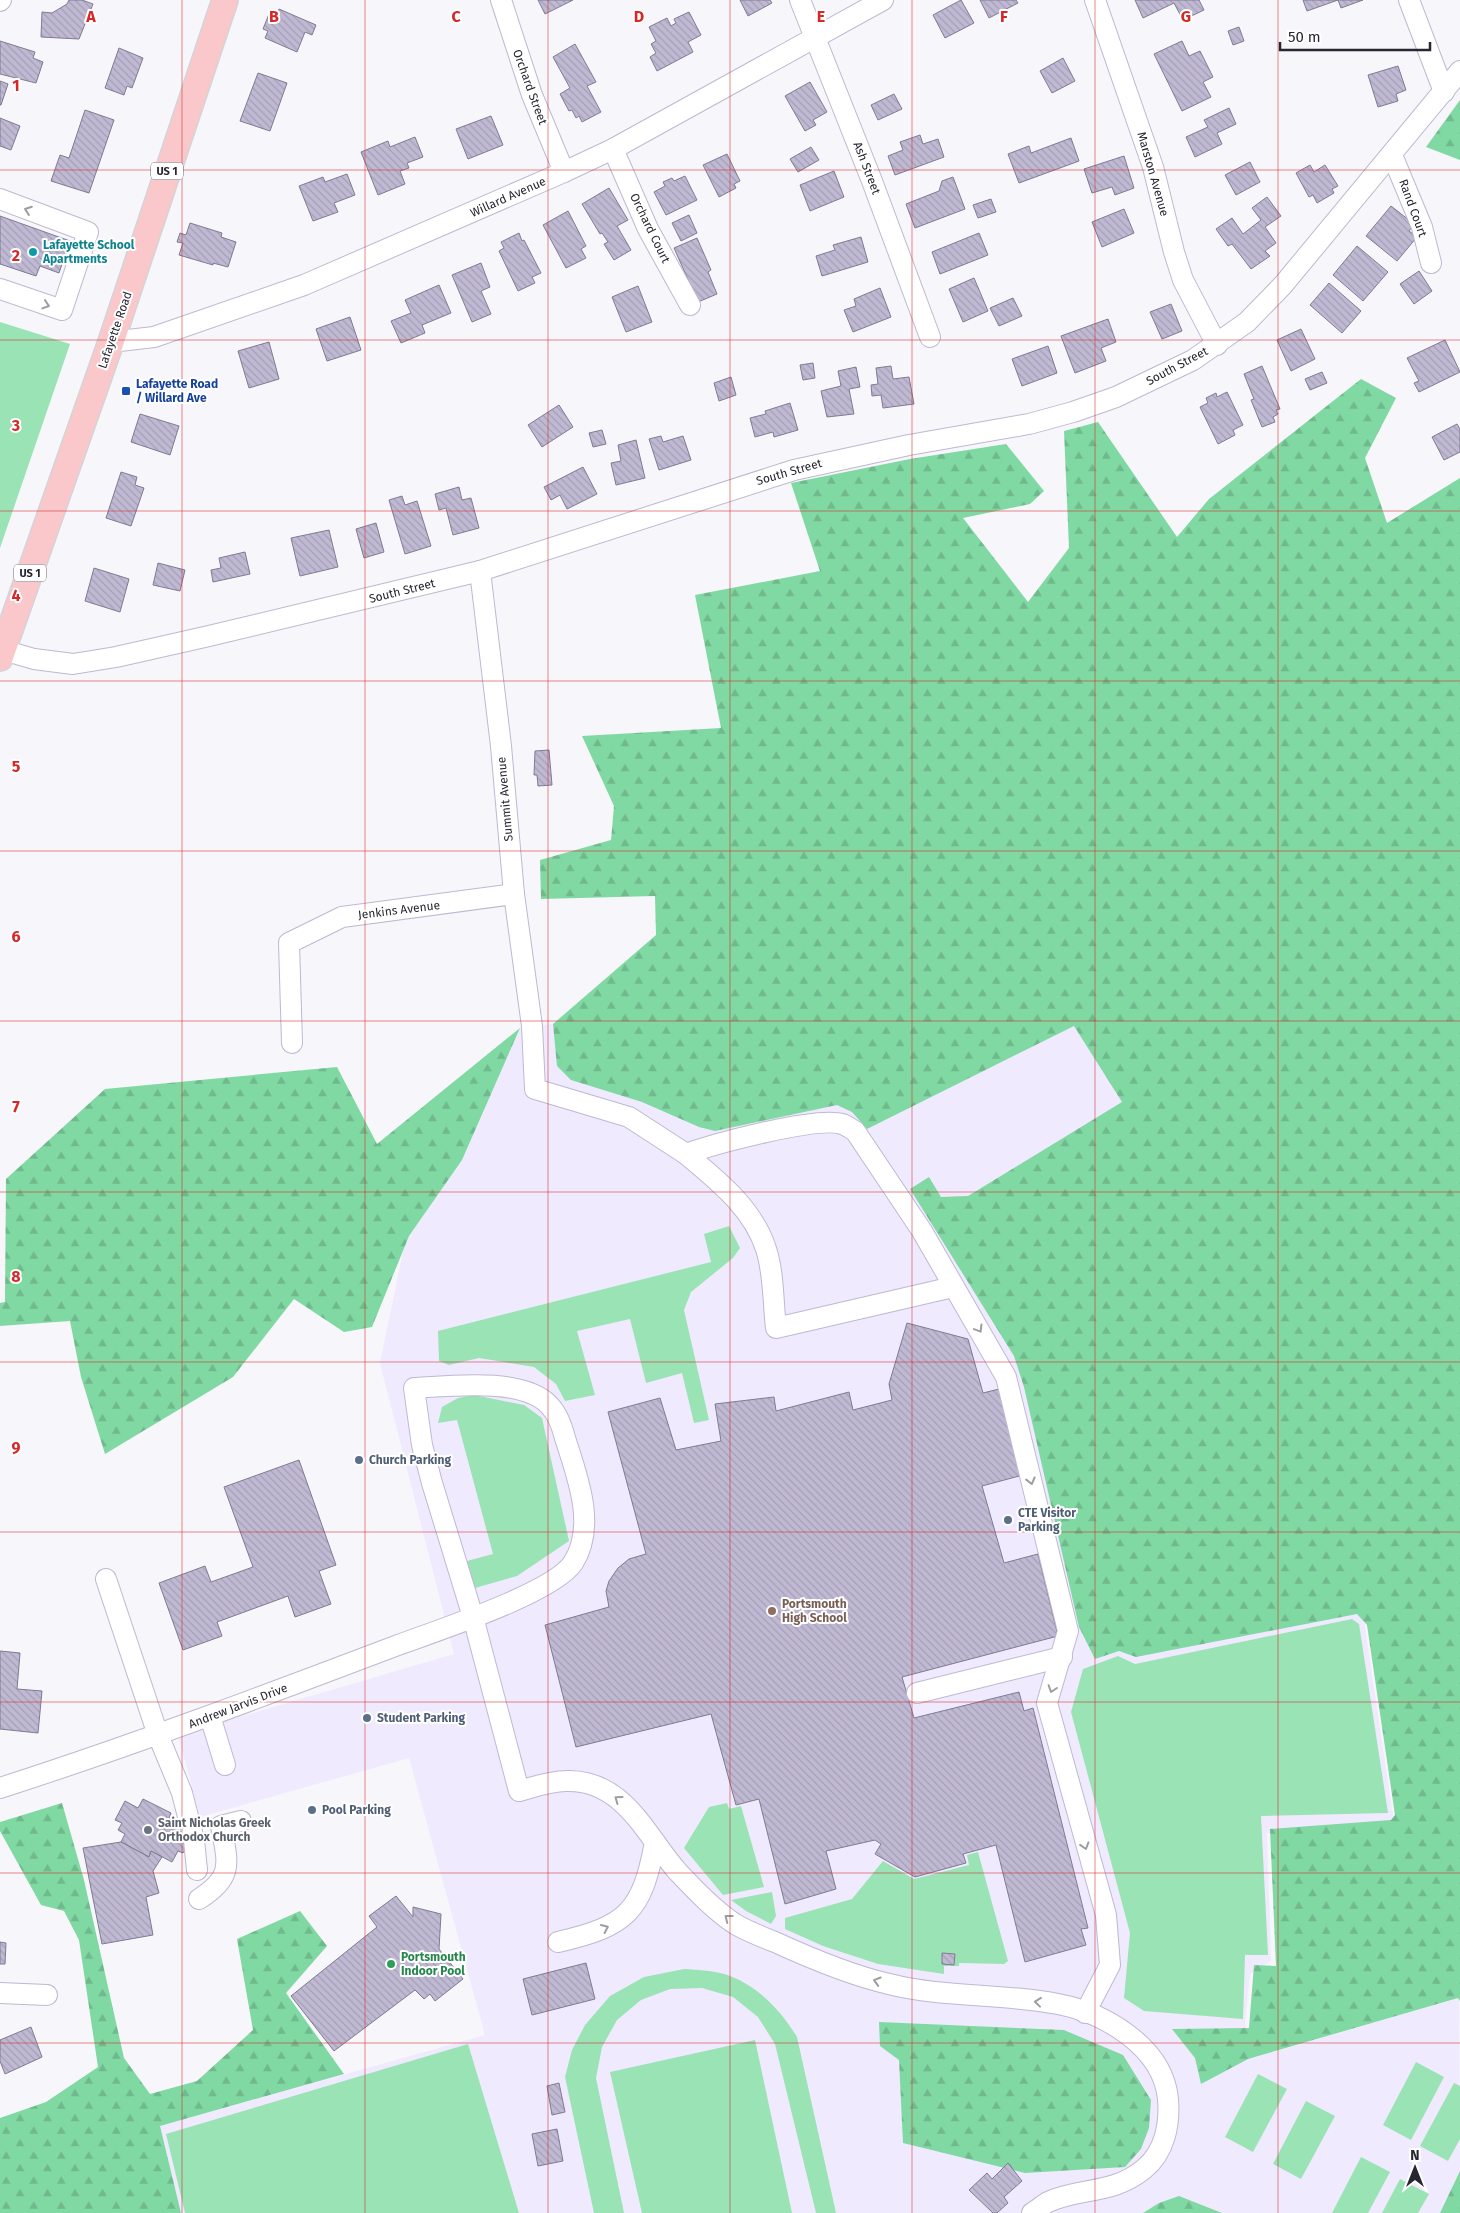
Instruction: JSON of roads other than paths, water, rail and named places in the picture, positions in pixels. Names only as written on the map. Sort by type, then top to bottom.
[{"type":"main road","name":"Lafayette Road","points":[[1,652],[111,342],[225,0]]},
{"type":"street","name":"Orchard Street","points":[[501,0],[532,95],[564,172]]},
{"type":"street","name":"Ash Street","points":[[800,0],[872,180],[930,338]]},
{"type":"street","name":"Willard Avenue","points":[[111,342],[154,337],[304,285],[564,172],[613,148],[883,0]]},
{"type":"street","name":"Marston Avenue","points":[[1095,0],[1153,167],[1174,252],[1183,280],[1217,345]]},
{"type":"street","points":[[1409,0],[1444,92]]},
{"type":"street","name":"South Street","points":[[1,652],[51,663],[93,662],[480,571],[794,470],[900,446],[1029,424],[1073,412],[1167,374],[1217,345],[1247,322],[1272,298],[1460,71]]},
{"type":"street","name":"Orchard Court","points":[[613,148],[648,229],[690,306]]},
{"type":"street","name":"Rand Court","points":[[1392,155],[1422,227],[1431,263]]},
{"type":"street","points":[[0,199],[88,232],[62,310],[0,289]]},
{"type":"street","name":"Summit Avenue","points":[[480,571],[500,746],[514,894],[532,1026],[535,1089],[630,1117],[686,1154]]},
{"type":"street","name":"Jenkins Avenue","points":[[292,1043],[289,944],[342,917],[514,894]]},
{"type":"street","points":[[686,1154],[717,1143],[820,1123],[841,1124],[856,1131],[922,1231],[1006,1377],[1068,1631],[1048,1703],[1106,1915],[1110,1964],[1085,2013]]},
{"type":"street","points":[[686,1154],[727,1188],[757,1227],[770,1265],[776,1328],[953,1287]]},
{"type":"street","points":[[473,1617],[530,1594],[552,1581],[572,1565],[581,1549],[584,1534],[584,1511],[577,1477],[561,1422],[549,1404],[532,1394],[503,1386],[476,1384],[414,1388],[422,1445],[432,1484],[473,1617],[519,1791],[568,1781],[590,1785],[608,1792],[623,1802],[639,1819],[678,1872],[711,1905],[736,1924],[821,1962],[890,1984],[921,1990],[1059,2004],[1085,2013],[1129,2035],[1148,2051],[1160,2070],[1167,2088],[1169,2114],[1166,2133],[1158,2153],[1145,2168],[1126,2181],[1105,2189],[1048,2202],[1032,2213]]},
{"type":"street","points":[[106,1579],[158,1735],[182,1793],[194,1840],[197,1870]]},
{"type":"street","name":"Andrew Jarvis Drive","points":[[0,1788],[158,1735],[473,1617]]},
{"type":"street","points":[[916,1693],[1062,1657]]},
{"type":"street","points":[[210,1716],[225,1765]]},
{"type":"street","points":[[199,1899],[215,1889],[224,1877],[228,1864],[221,1826],[241,1821]]},
{"type":"street","points":[[558,1942],[605,1929],[623,1918],[636,1903],[648,1875],[655,1842]]},
{"type":"street","points":[[0,1993],[47,1995]]},
{"type":"place","name":"Lafayette School Apartments","points":[[33,252]]},
{"type":"place","name":"Lafayette Road / Willard Ave","points":[[126,391]]},
{"type":"place","name":"Church Parking","points":[[359,1460]]},
{"type":"place","name":"CTE Visitor Parking","points":[[1008,1520]]},
{"type":"place","name":"Portsmouth High School","points":[[772,1611]]},
{"type":"place","name":"Student Parking","points":[[367,1718]]},
{"type":"place","name":"Pool Parking","points":[[312,1810]]},
{"type":"place","name":"Saint Nicholas Greek Orthodox Church","points":[[148,1830]]},
{"type":"place","name":"Portsmouth Indoor Pool","points":[[391,1964]]}]
